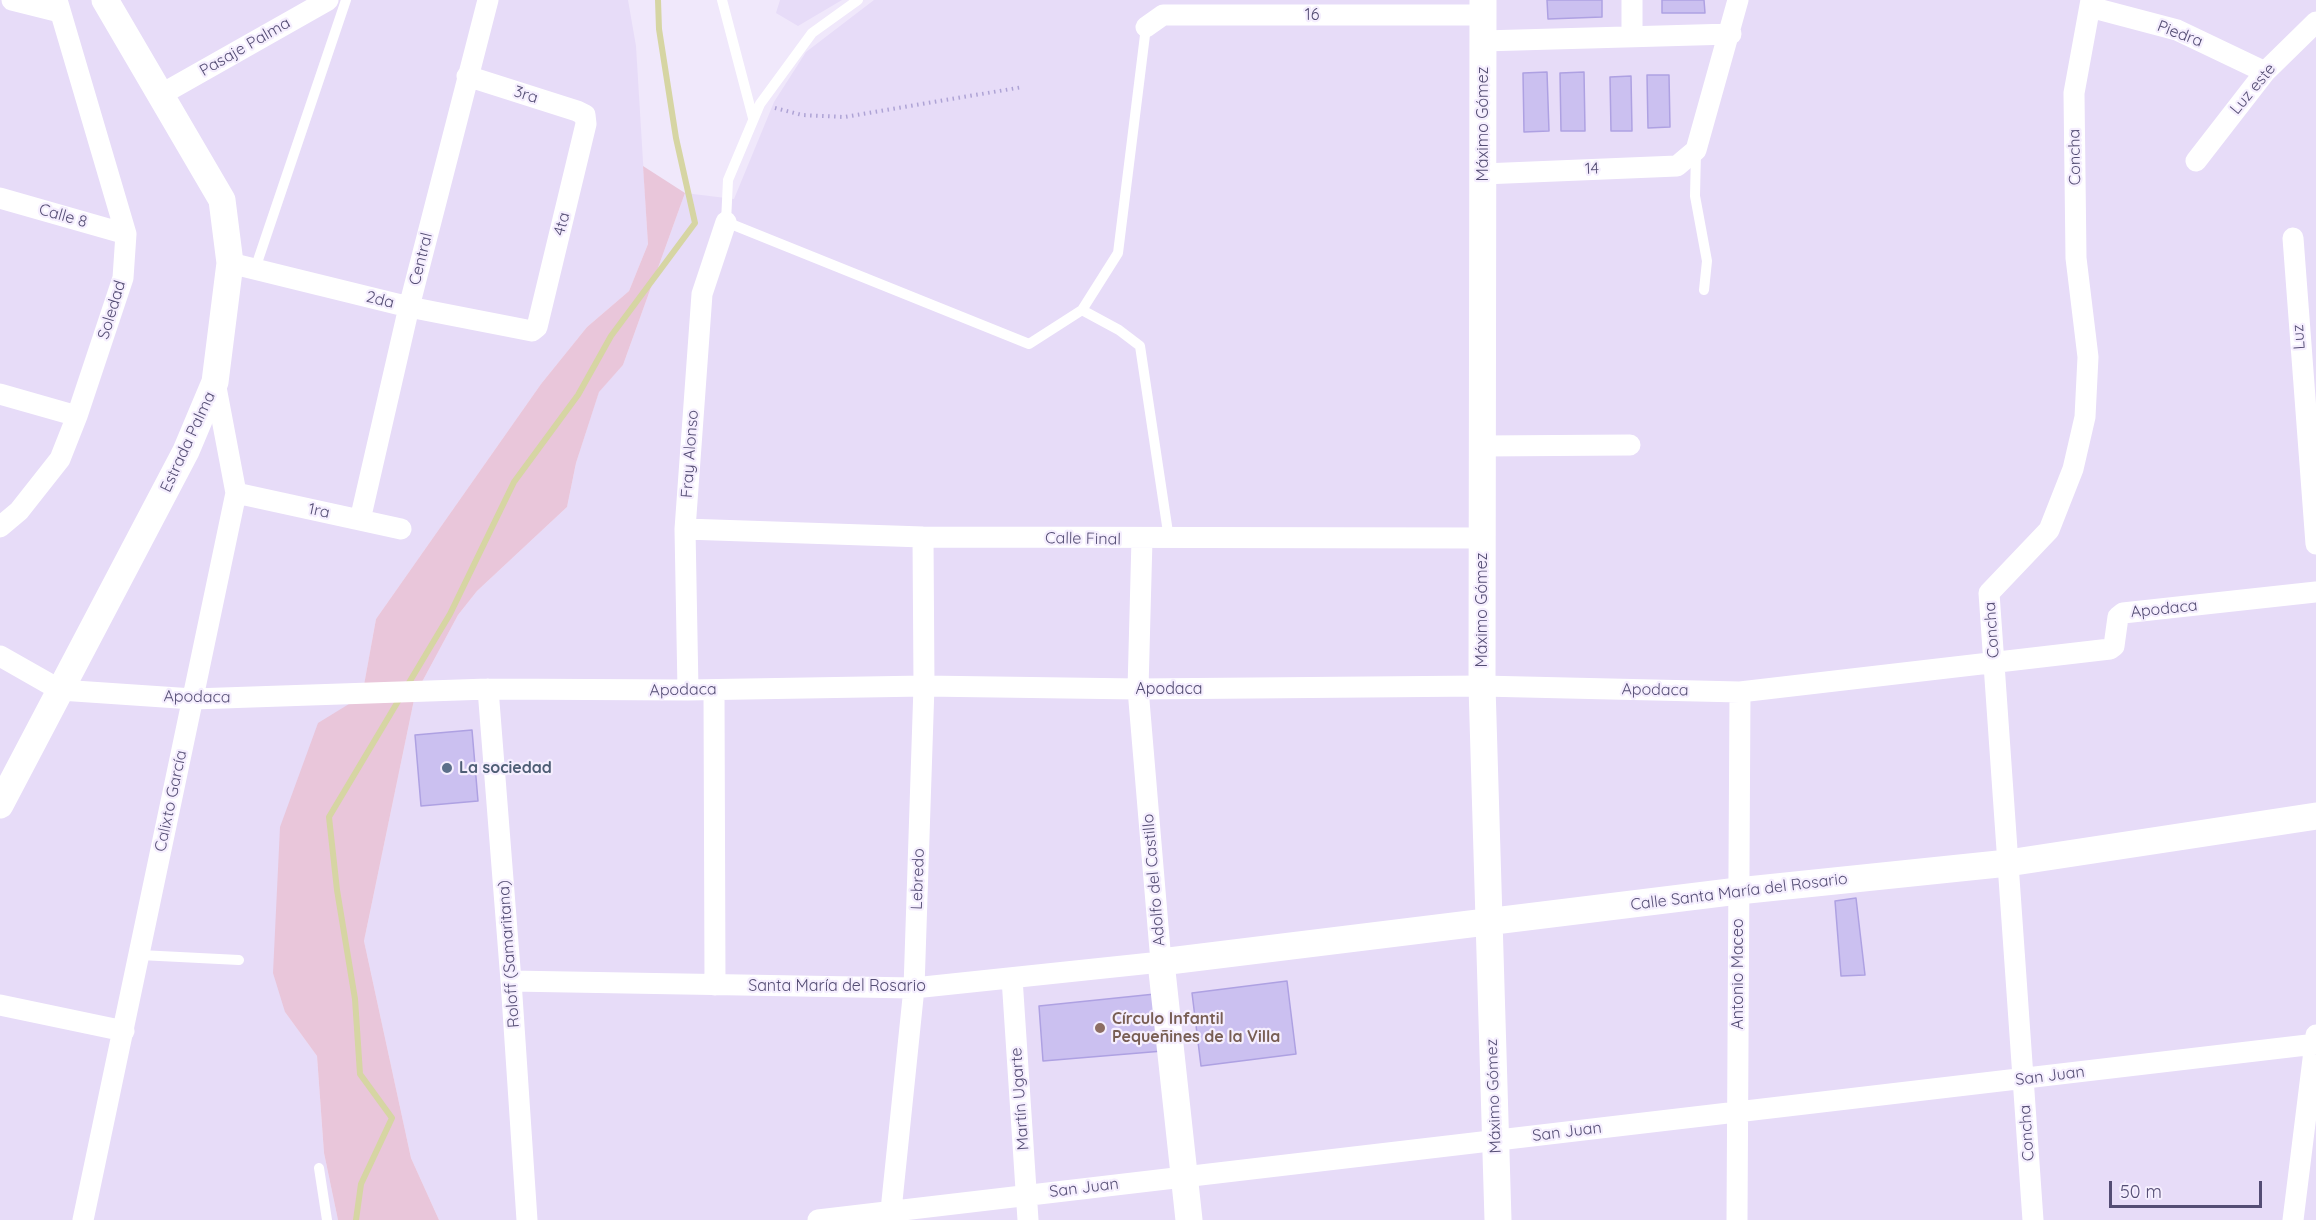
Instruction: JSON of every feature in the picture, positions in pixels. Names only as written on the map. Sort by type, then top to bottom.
[{"type":"street","points":[[12,0],[59,6]]},
{"type":"street","name":"Estrada Palma","points":[[0,805],[186,451],[215,382],[242,266],[222,200],[105,0]]},
{"type":"street","name":"Pasaje Palma","points":[[162,94],[328,0]]},
{"type":"street","name":"Central","points":[[360,520],[408,307],[488,0]]},
{"type":"street","points":[[1632,0],[1632,37]]},
{"type":"street","points":[[1696,150],[1731,34],[1738,0]]},
{"type":"street","name":"Piedra","points":[[2091,4],[2177,30],[2265,72]]},
{"type":"street","name":"Concha","points":[[2033,1220],[1990,590],[2049,530],[2073,469],[2085,417],[2088,357],[2076,258],[2074,93],[2091,4]]},
{"type":"street","name":"Soledad","points":[[0,527],[19,511],[60,459],[77,416],[123,278],[126,234],[59,6]]},
{"type":"street","name":"16","points":[[1146,27],[1163,15],[1483,19],[1632,37],[1731,34]]},
{"type":"street","name":"Máximo Gómez","points":[[1483,19],[1482,686],[1498,1220]]},
{"type":"street","name":"Luz este","points":[[2196,161],[2265,72],[2316,22]]},
{"type":"street","name":"3ra","points":[[467,76],[577,111],[585,116]]},
{"type":"street","name":"4ta","points":[[532,331],[537,327],[581,147],[586,124],[585,116]]},
{"type":"street","name":"14","points":[[1483,174],[1677,166],[1696,150]]},
{"type":"street","name":"Calle 8","points":[[0,198],[126,234]]},
{"type":"street","name":"Fray Alonso","points":[[688,690],[685,530],[702,294],[726,222]]},
{"type":"street","name":"Luz","points":[[2293,238],[2309,381],[2316,544]]},
{"type":"street","name":"2da","points":[[242,266],[408,307],[532,331]]},
{"type":"street","name":"Calixto García","points":[[83,1220],[236,493],[215,382]]},
{"type":"street","points":[[0,394],[77,416]]},
{"type":"street","points":[[1482,446],[1630,445]]},
{"type":"street","name":"1ra","points":[[236,493],[402,529]]},
{"type":"street","name":"Calle Final","points":[[685,530],[923,537],[1482,538]]},
{"type":"street","name":"Lebredo","points":[[891,1215],[914,988],[924,686],[923,537]]},
{"type":"street","name":"Adolfo del Castillo","points":[[1142,539],[1138,689],[1161,962],[1189,1220]]},
{"type":"street","name":"Apodaca","points":[[0,656],[60,690],[193,699],[488,689],[714,690],[924,686],[1138,689],[1482,686],[1740,692],[2110,649],[2114,646],[2118,617],[2122,613],[2316,592]]},
{"type":"street","name":"Roloff (Samaritana)","points":[[488,689],[511,981],[526,1220]]},
{"type":"street","points":[[714,690],[715,985]]},
{"type":"street","name":"Antonio Maceo","points":[[1737,1220],[1740,692]]},
{"type":"street","name":"Calle Santa María del Rosario","points":[[1161,962],[1738,891],[2008,863],[2316,816]]},
{"type":"street","name":"Santa María del Rosario","points":[[511,981],[914,988],[1161,962]]},
{"type":"street","name":"Martín Ugarte","points":[[1012,978],[1029,1220]]},
{"type":"street","points":[[0,1005],[124,1031]]},
{"type":"street","points":[[2293,1220],[2316,1041]]},
{"type":"street","name":"San Juan","points":[[818,1220],[891,1215],[1027,1194],[2023,1079],[2316,1041]]},
{"type":"lane","points":[[242,266],[346,0]]},
{"type":"lane","points":[[722,0],[753,118]]},
{"type":"lane","points":[[858,0],[812,33],[760,104],[729,180],[726,222],[1029,344],[1082,310],[1118,253],[1146,27]]},
{"type":"lane","points":[[1696,150],[1695,196],[1707,261],[1704,290]]},
{"type":"lane","points":[[1082,310],[1119,330],[1140,346],[1169,539]]},
{"type":"lane","points":[[140,954],[239,960]]},
{"type":"lane","points":[[319,1168],[327,1220]]},
{"type":"path","points":[[760,104],[801,115],[844,117],[1023,87]]},
{"type":"shaded area","points":[[0,0],[628,0],[636,46],[648,244],[629,291],[587,327],[541,384],[376,619],[362,697],[285,1012],[317,1056],[324,1153],[338,1220],[0,1220]]},
{"type":"shaded area","points":[[780,0],[842,0],[798,26],[776,13]]},
{"type":"shaded area","points":[[874,0],[2316,0],[2316,1220],[439,1220],[411,1158],[364,941],[415,695],[458,615],[477,591],[567,507],[576,463],[599,391],[623,365],[685,193],[734,199],[774,102],[806,52]]},
{"type":"shaded area","points":[[643,166],[685,193],[623,365],[599,392],[576,463],[567,507],[477,591],[458,615],[415,695],[364,941],[411,1158],[439,1220],[338,1220],[324,1153],[317,1056],[285,1012],[273,973],[280,827],[318,723],[362,696],[376,619],[541,384],[587,327],[629,291],[648,244]]},
{"type":"building","points":[[1547,0],[1602,0],[1602,17],[1548,19]]},
{"type":"building","points":[[1662,0],[1704,0],[1705,13],[1662,13]]},
{"type":"building","points":[[1547,72],[1549,131],[1524,132],[1523,73]]},
{"type":"building","points":[[1584,72],[1585,131],[1561,131],[1560,73]]},
{"type":"building","points":[[1647,75],[1669,75],[1670,127],[1648,128]]},
{"type":"building","points":[[1631,76],[1632,131],[1611,131],[1610,77]]},
{"type":"building","name":"La sociedad","points":[[472,730],[478,801],[421,806],[415,735]]},
{"type":"building","points":[[1856,898],[1865,975],[1841,976],[1835,901]]},
{"type":"building","points":[[1287,981],[1296,1054],[1201,1066],[1192,993]]},
{"type":"building","name":"Círculo Infantil Pequeñines de la Villa","points":[[1155,994],[1163,1051],[1043,1061],[1039,1006]]},
{"type":"waterway","points":[[407,686],[450,614],[514,482],[578,395],[611,336],[695,223],[676,138],[659,29],[658,0]]},
{"type":"waterway","points":[[356,1220],[361,1184],[392,1118],[360,1074],[355,999],[337,890],[329,817],[400,698]]},
{"type":"place","name":"La sociedad","points":[[447,768]]},
{"type":"place","name":"Círculo Infantil Pequeñines de la Villa","points":[[1100,1028]]}]
